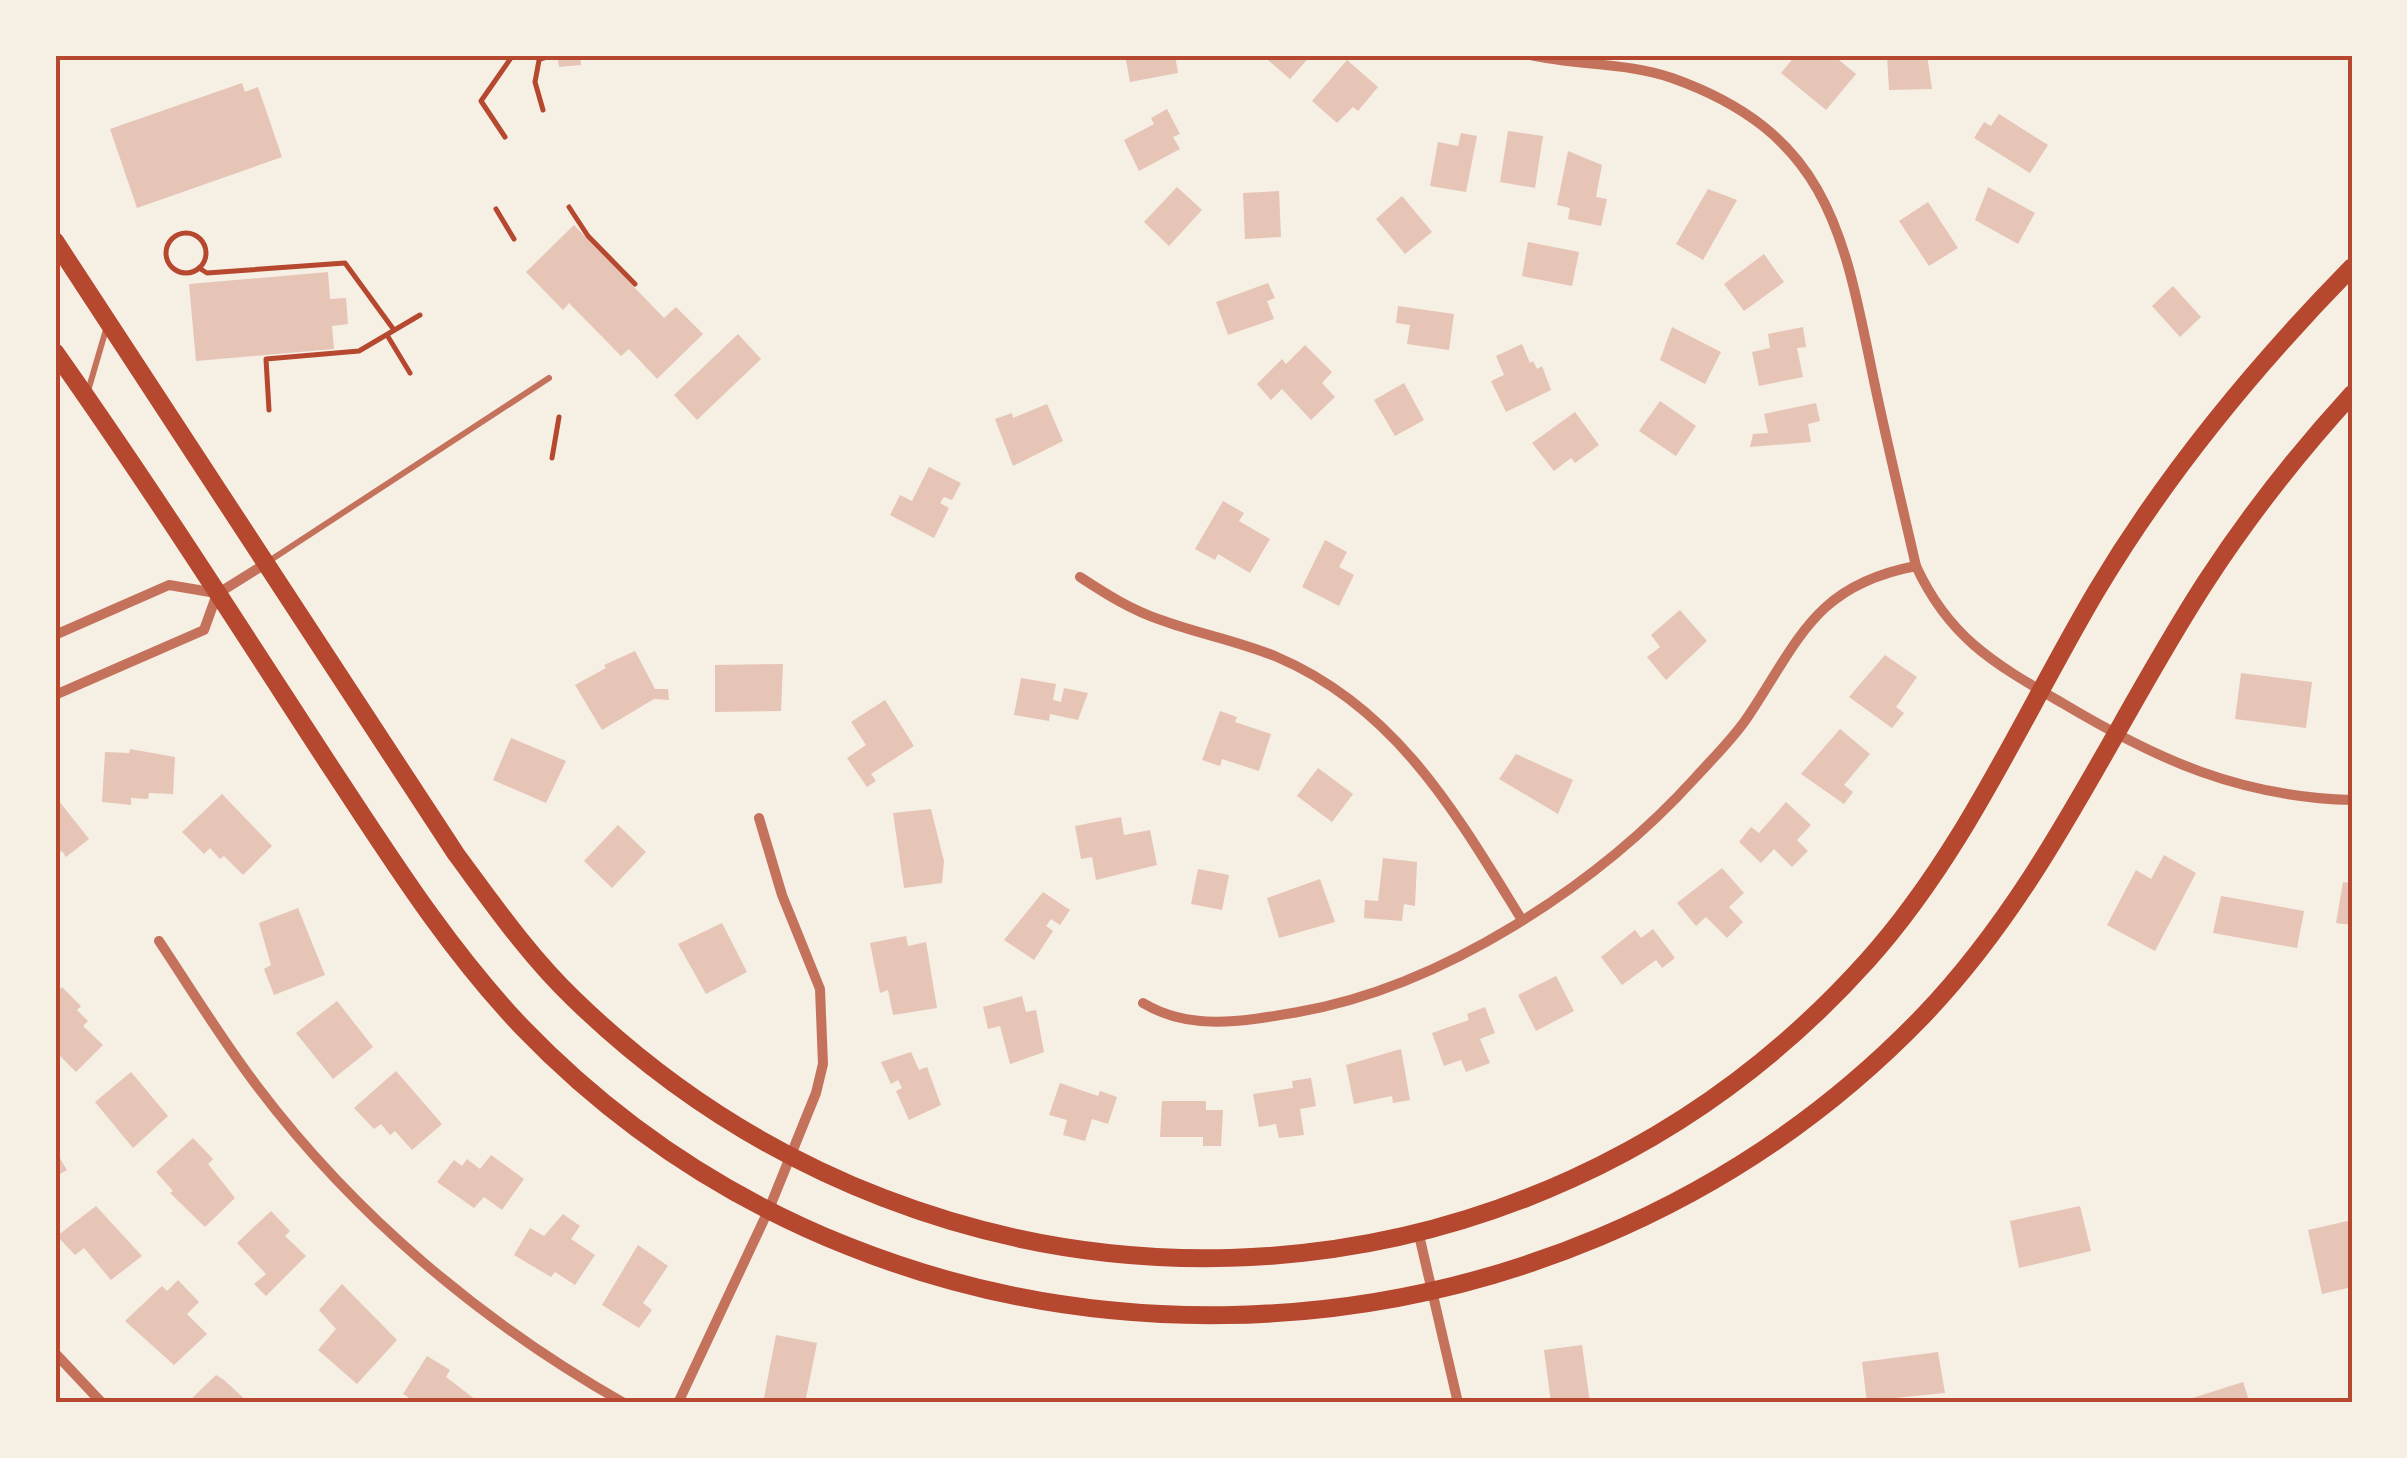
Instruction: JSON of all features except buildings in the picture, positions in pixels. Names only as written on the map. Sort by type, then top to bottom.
[{"type":"main road","points":[[55,241],[456,854],[568,994],[654,1068],[791,1156],[908,1208],[966,1227],[1113,1255],[1279,1258],[1419,1235],[1515,1205],[1641,1146],[1768,1057],[1867,961],[1914,905],[1954,844],[2099,587],[2216,416],[2276,345],[2352,268]]},
{"type":"main road","points":[[55,352],[424,908],[471,970],[582,1083],[634,1125],[769,1209],[886,1262],[972,1288],[1113,1314],[1263,1315],[1433,1291],[1509,1271],[1598,1239],[1671,1205],[1740,1166],[1818,1111],[1926,1013],[1980,951],[2028,885],[2227,551],[2260,503],[2352,394]]},
{"type":"street","points":[[1530,55],[1620,66],[1670,77],[1718,98],[1770,134],[1807,174],[1826,202],[1850,260],[1916,566],[1931,600],[1952,629],[1979,652],[2040,690],[2162,759],[2216,780],[2273,793],[2352,800]]},
{"type":"street","points":[[55,695],[204,630],[217,594],[265,564]]},
{"type":"street","points":[[1143,1004],[1175,1018],[1203,1023],[1316,1009],[1374,991],[1448,960],[1522,920],[1567,892],[1619,850],[1692,781],[1747,718],[1794,639],[1825,604],[1852,585],[1883,572],[1916,566]]},
{"type":"street","points":[[1080,578],[1144,614],[1280,658],[1360,706],[1410,752],[1444,794],[1522,920]]},
{"type":"street","points":[[55,635],[169,585],[217,594]]},
{"type":"street","points":[[678,1403],[769,1209],[816,1093],[825,1026],[820,988],[782,895],[759,818]]},
{"type":"street","points":[[158,941],[256,1085],[362,1206],[448,1284],[512,1334],[624,1403]]},
{"type":"street","points":[[1419,1235],[1458,1403]]},
{"type":"street","points":[[55,1354],[102,1403]]},
{"type":"lane","points":[[87,397],[108,324]]},
{"type":"lane","points":[[265,564],[549,378]]},
{"type":"path","points":[[505,136],[481,101],[514,55]]},
{"type":"path","points":[[544,110],[536,82],[540,57],[554,55]]},
{"type":"path","points":[[570,207],[588,236],[635,284]]},
{"type":"path","points":[[496,209],[514,239]]},
{"type":"path","points":[[198,268],[206,256],[201,240],[188,234],[174,238],[166,253],[170,264],[184,273],[198,268],[207,273],[345,263],[394,330]]},
{"type":"path","points":[[270,410],[266,359],[359,351],[420,315]]},
{"type":"path","points":[[387,335],[410,373]]},
{"type":"path","points":[[552,458],[559,417]]}]
